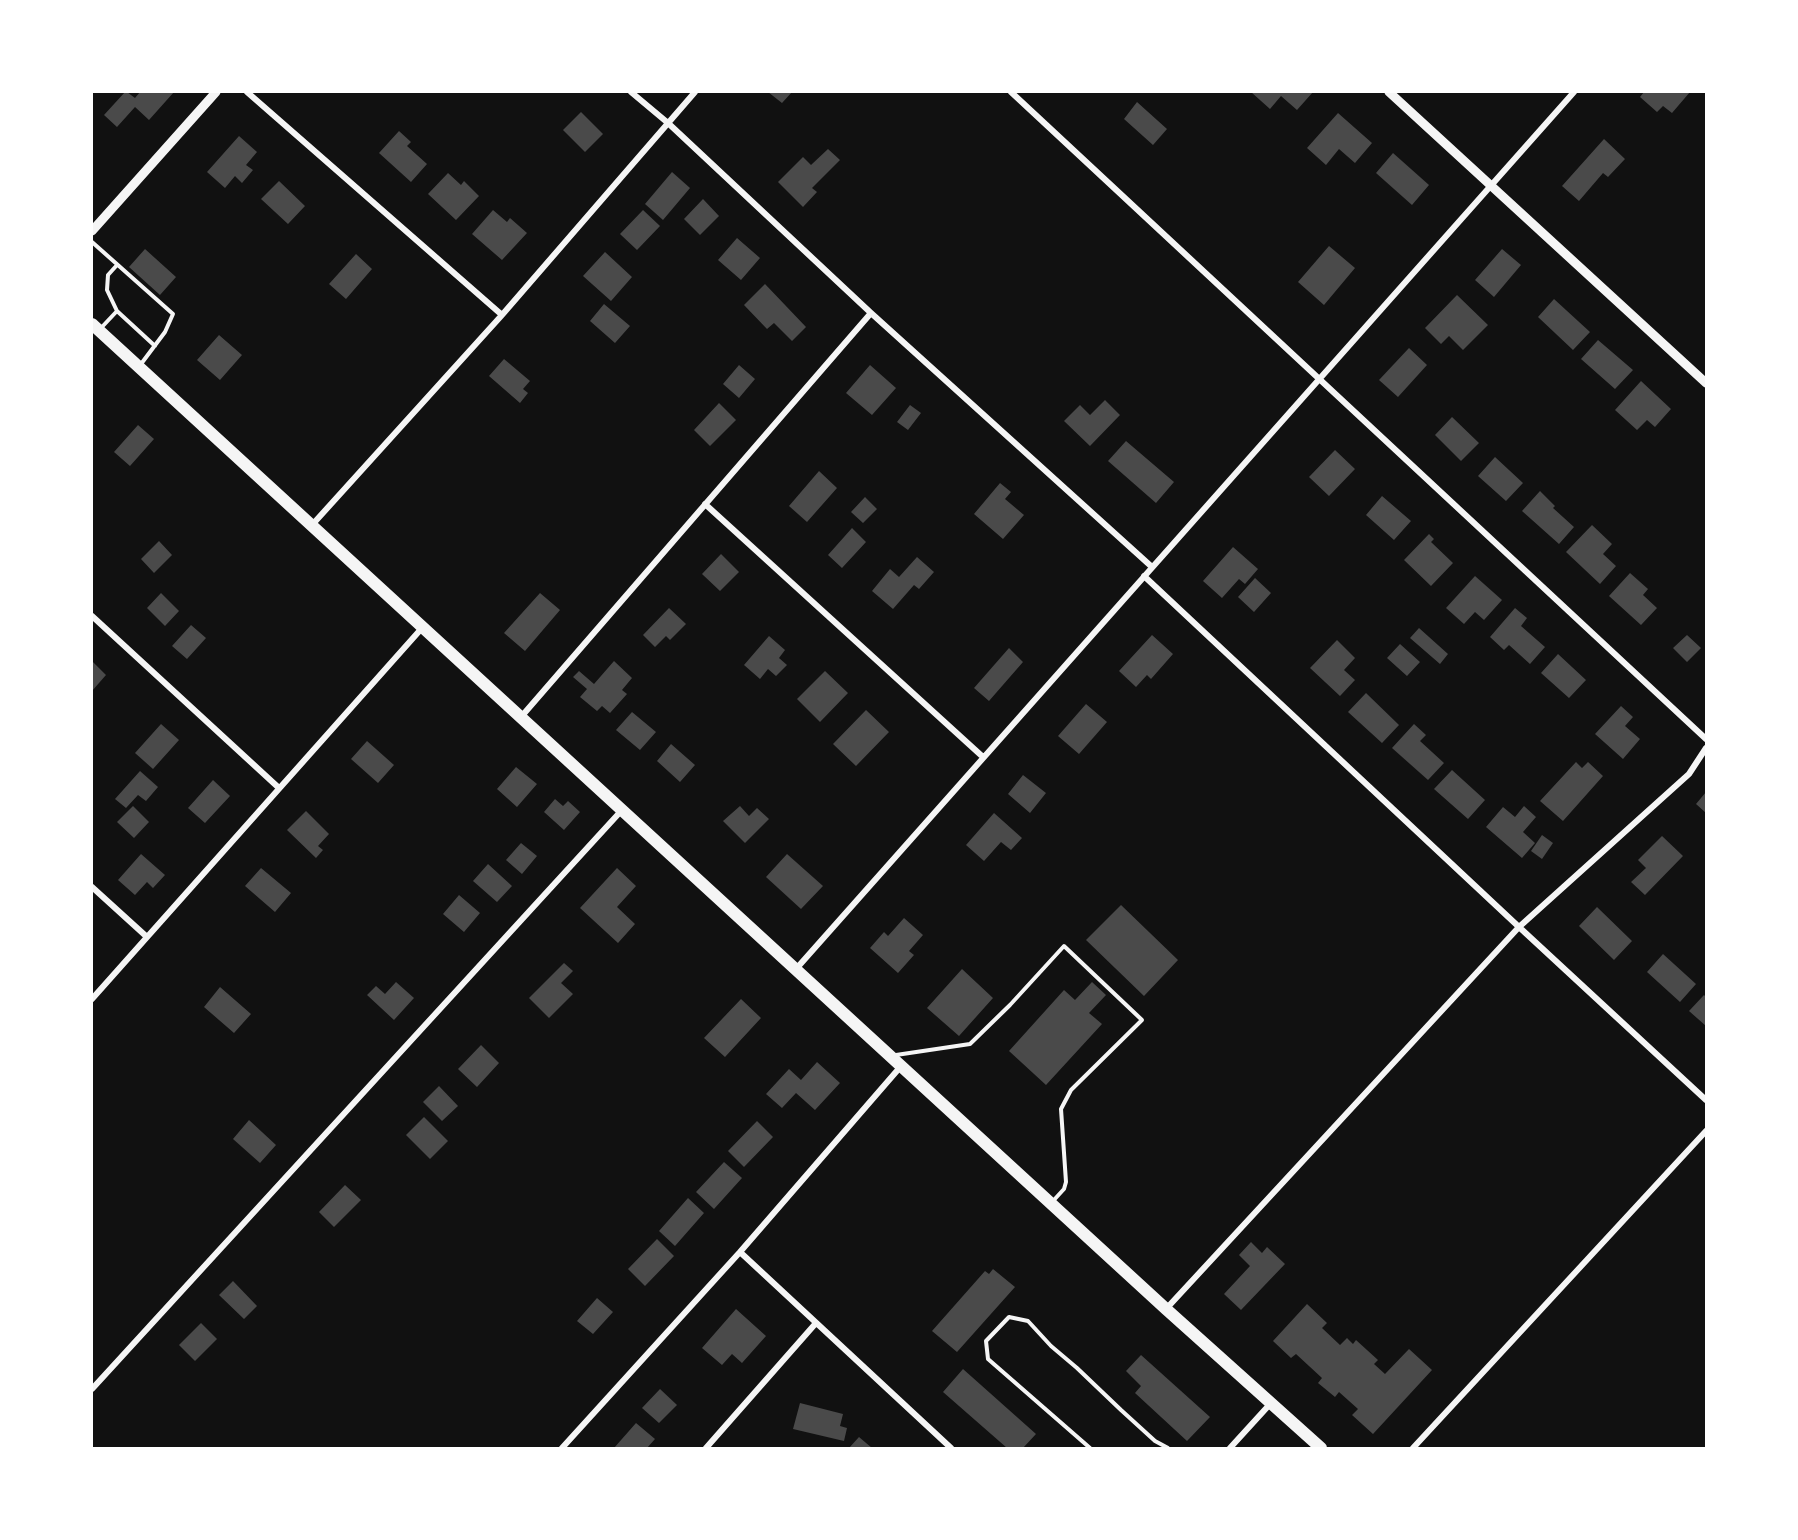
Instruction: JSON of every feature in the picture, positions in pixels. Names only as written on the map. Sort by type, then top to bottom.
[{"type":"main road","points":[[95,330],[139,367],[1321,1449]]},
{"type":"street","points":[[92,231],[216,92]]},
{"type":"street","points":[[247,92],[502,315]]},
{"type":"street","points":[[631,92],[668,123],[871,313],[1152,567]]},
{"type":"street","points":[[312,526],[502,315],[695,92]]},
{"type":"street","points":[[1011,92],[1707,739]]},
{"type":"street","points":[[1389,92],[1707,383]]},
{"type":"street","points":[[796,969],[1575,92]]},
{"type":"street","points":[[521,717],[871,313]]},
{"type":"street","points":[[705,504],[983,757]]},
{"type":"street","points":[[1144,576],[1707,1100]]},
{"type":"street","points":[[92,616],[279,788]]},
{"type":"street","points":[[92,999],[423,627]]},
{"type":"street","points":[[1166,1308],[1519,927],[1689,774],[1707,748]]},
{"type":"street","points":[[92,1389],[622,810]]},
{"type":"street","points":[[92,887],[147,937]]},
{"type":"street","points":[[562,1449],[740,1252],[902,1065]]},
{"type":"street","points":[[1413,1449],[1707,1131]]},
{"type":"street","points":[[740,1252],[951,1449]]},
{"type":"street","points":[[706,1449],[816,1323]]},
{"type":"street","points":[[1230,1449],[1271,1403]]},
{"type":"lane","points":[[92,242],[173,314],[165,332],[139,367]]},
{"type":"lane","points":[[117,265],[108,275],[107,290],[117,311],[155,346]]},
{"type":"lane","points":[[95,330],[117,311]]},
{"type":"lane","points":[[892,1056],[970,1044],[1010,1005],[1064,946],[1142,1020],[1071,1090],[1060,1109],[1066,1182],[1064,1189],[1052,1203]]},
{"type":"lane","points":[[1090,1449],[988,1359],[986,1341],[1009,1317],[1028,1321],[1121,1410],[1155,1441],[1168,1449]]},
{"type":"building","points":[[125,92],[135,98],[140,92],[174,92],[149,120],[135,107],[117,127],[104,115]]},
{"type":"building","points":[[768,92],[792,92],[782,103]]},
{"type":"building","points":[[1251,92],[1313,92],[1297,110],[1281,96],[1270,109]]},
{"type":"building","points":[[1644,92],[1690,92],[1672,113],[1663,106],[1657,112],[1640,97]]},
{"type":"building","points":[[1137,102],[1167,129],[1153,145],[1124,119]]},
{"type":"building","points":[[581,112],[603,134],[585,152],[563,130]]},
{"type":"building","points":[[1338,113],[1372,143],[1355,163],[1339,149],[1326,165],[1307,148]]},
{"type":"building","points":[[399,131],[411,142],[407,146],[427,164],[411,182],[379,153]]},
{"type":"building","points":[[239,136],[257,152],[246,165],[253,170],[242,183],[235,176],[225,188],[207,172]]},
{"type":"building","points":[[1604,139],[1625,159],[1608,177],[1603,173],[1579,201],[1562,186]]},
{"type":"building","points":[[828,149],[840,160],[812,188],[817,192],[803,207],[778,182],[803,157],[811,165]]},
{"type":"building","points":[[1393,153],[1429,185],[1412,205],[1376,173]]},
{"type":"building","points":[[672,172],[690,188],[663,220],[645,204]]},
{"type":"building","points":[[448,173],[461,185],[464,181],[479,196],[456,220],[428,194]]},
{"type":"building","points":[[279,181],[305,206],[288,224],[261,199]]},
{"type":"building","points":[[703,199],[719,216],[700,235],[684,219]]},
{"type":"building","points":[[493,210],[507,222],[510,218],[527,233],[502,260],[472,234]]},
{"type":"building","points":[[643,210],[660,226],[637,250],[620,234]]},
{"type":"building","points":[[737,238],[760,258],[741,280],[718,260]]},
{"type":"building","points":[[1329,246],[1355,268],[1324,305],[1298,282]]},
{"type":"building","points":[[145,249],[176,277],[160,295],[129,267]]},
{"type":"building","points":[[1502,249],[1521,265],[1494,297],[1475,280]]},
{"type":"building","points":[[605,252],[632,277],[611,301],[583,276]]},
{"type":"building","points":[[356,254],[372,269],[346,299],[329,284]]},
{"type":"building","points":[[765,284],[806,327],[792,341],[774,323],[767,329],[744,305]]},
{"type":"building","points":[[1457,295],[1488,325],[1463,350],[1449,336],[1441,344],[1425,328]]},
{"type":"building","points":[[1554,299],[1590,332],[1573,350],[1538,317]]},
{"type":"building","points":[[604,304],[630,326],[615,343],[590,321]]},
{"type":"building","points":[[219,335],[242,355],[220,380],[197,360]]},
{"type":"building","points":[[1598,340],[1633,370],[1615,389],[1581,359]]},
{"type":"building","points":[[1409,348],[1427,365],[1398,397],[1379,380]]},
{"type":"building","points":[[504,359],[530,381],[523,389],[528,393],[520,403],[489,376]]},
{"type":"building","points":[[739,365],[755,379],[739,398],[723,384]]},
{"type":"building","points":[[870,365],[896,388],[872,415],[846,393]]},
{"type":"building","points":[[1641,381],[1671,409],[1655,427],[1647,420],[1637,430],[1615,410]]},
{"type":"building","points":[[1105,400],[1120,415],[1090,446],[1064,421],[1080,405],[1090,415]]},
{"type":"building","points":[[719,403],[736,420],[710,446],[694,430]]},
{"type":"building","points":[[910,405],[921,413],[908,430],[897,422]]},
{"type":"building","points":[[1452,417],[1479,443],[1461,461],[1435,435]]},
{"type":"building","points":[[138,425],[154,439],[130,466],[114,452]]},
{"type":"building","points":[[1126,441],[1174,482],[1156,503],[1108,461]]},
{"type":"building","points":[[1335,450],[1355,469],[1329,496],[1309,477]]},
{"type":"building","points":[[1495,457],[1523,483],[1506,501],[1478,476]]},
{"type":"building","points":[[819,471],[837,488],[807,522],[789,506]]},
{"type":"building","points":[[1000,483],[1011,492],[1005,499],[1024,515],[1003,539],[974,514]]},
{"type":"building","points":[[1540,491],[1555,506],[1553,508],[1574,527],[1559,544],[1522,511]]},
{"type":"building","points":[[1382,496],[1411,521],[1394,540],[1366,515]]},
{"type":"building","points":[[865,497],[877,509],[863,523],[851,512]]},
{"type":"building","points":[[1592,525],[1612,544],[1603,554],[1616,566],[1600,584],[1566,552]]},
{"type":"building","points":[[852,528],[866,542],[842,568],[828,555]]},
{"type":"building","points":[[1429,534],[1434,539],[1431,542],[1453,563],[1431,586],[1404,560]]},
{"type":"building","points":[[159,541],[172,555],[154,573],[141,559]]},
{"type":"building","points":[[1233,547],[1258,569],[1245,584],[1239,579],[1222,598],[1203,581]]},
{"type":"building","points":[[721,554],[739,572],[720,591],[702,574]]},
{"type":"building","points":[[917,557],[934,572],[919,589],[914,585],[893,609],[872,591],[890,569],[899,577]]},
{"type":"building","points":[[1630,573],[1648,589],[1643,595],[1657,608],[1641,625],[1609,596]]},
{"type":"building","points":[[1475,576],[1502,600],[1484,620],[1475,612],[1464,624],[1446,608]]},
{"type":"building","points":[[1255,578],[1271,593],[1254,612],[1238,597]]},
{"type":"building","points":[[161,593],[179,611],[165,626],[147,608]]},
{"type":"building","points":[[540,593],[560,610],[525,651],[504,633]]},
{"type":"building","points":[[669,608],[686,624],[670,640],[666,636],[655,647],[643,635]]},
{"type":"building","points":[[1515,608],[1527,618],[1521,626],[1545,647],[1530,664],[1509,645],[1504,650],[1490,637]]},
{"type":"building","points":[[191,625],[206,638],[187,659],[172,646]]},
{"type":"building","points":[[1419,628],[1448,654],[1440,664],[1410,638]]},
{"type":"building","points":[[1152,635],[1173,654],[1151,679],[1147,675],[1136,687],[1119,671]]},
{"type":"building","points":[[1687,635],[1701,648],[1687,662],[1673,648]]},
{"type":"building","points":[[769,636],[785,650],[779,658],[787,665],[776,676],[768,669],[760,679],[744,665]]},
{"type":"building","points":[[1337,640],[1355,658],[1344,670],[1355,680],[1340,696],[1310,668]]},
{"type":"building","points":[[1400,644],[1420,662],[1407,676],[1387,658]]},
{"type":"building","points":[[1009,648],[1023,662],[989,701],[974,688]]},
{"type":"building","points":[[1558,654],[1586,680],[1569,698],[1541,673]]},
{"type":"building","points":[[92,661],[106,675],[92,691]]},
{"type":"building","points":[[614,661],[632,678],[622,690],[627,694],[610,713],[602,706],[597,711],[580,697],[587,689],[573,677],[579,671],[594,684]]},
{"type":"building","points":[[825,671],[848,693],[820,722],[797,699]]},
{"type":"building","points":[[1366,693],[1399,725],[1382,743],[1348,712]]},
{"type":"building","points":[[1086,704],[1107,722],[1079,754],[1058,736]]},
{"type":"building","points":[[1621,706],[1633,717],[1625,726],[1640,739],[1623,759],[1595,734]]},
{"type":"building","points":[[866,710],[889,732],[856,766],[833,744]]},
{"type":"building","points":[[632,712],[656,732],[640,750],[616,730]]},
{"type":"building","points":[[161,724],[179,740],[153,769],[135,753]]},
{"type":"building","points":[[1414,724],[1426,735],[1420,741],[1444,763],[1428,780],[1392,748]]},
{"type":"building","points":[[367,741],[394,765],[378,783],[351,759]]},
{"type":"building","points":[[671,744],[695,765],[680,782],[657,761]]},
{"type":"building","points":[[1576,762],[1582,768],[1588,762],[1603,776],[1563,821],[1540,801]]},
{"type":"building","points":[[516,767],[537,784],[517,807],[497,789]]},
{"type":"building","points":[[1452,770],[1485,800],[1468,819],[1434,789]]},
{"type":"building","points":[[140,771],[158,787],[146,801],[138,795],[126,808],[115,799]]},
{"type":"building","points":[[1023,775],[1046,793],[1030,813],[1008,794]]},
{"type":"building","points":[[213,780],[230,796],[205,823],[188,808]]},
{"type":"building","points":[[1706,792],[1706,813],[1696,804]]},
{"type":"building","points":[[555,799],[563,806],[568,801],[580,812],[564,830],[544,812]]},
{"type":"building","points":[[133,806],[149,822],[134,838],[117,822]]},
{"type":"building","points":[[740,806],[749,816],[757,808],[769,819],[745,843],[723,821]]},
{"type":"building","points":[[1524,806],[1536,817],[1523,832],[1535,843],[1522,858],[1486,827],[1503,807],[1515,817]]},
{"type":"building","points":[[306,811],[329,834],[318,846],[323,850],[316,858],[287,830]]},
{"type":"building","points":[[994,813],[1022,838],[1011,850],[1001,842],[984,861],[966,845]]},
{"type":"building","points":[[1542,835],[1553,843],[1542,859],[1531,851]]},
{"type":"building","points":[[1662,836],[1683,856],[1645,895],[1631,882],[1646,868],[1638,860]]},
{"type":"building","points":[[521,843],[537,856],[522,874],[506,860]]},
{"type":"building","points":[[141,854],[165,875],[153,888],[147,882],[135,895],[118,880]]},
{"type":"building","points":[[787,854],[823,886],[801,909],[766,877]]},
{"type":"building","points":[[488,864],[512,886],[497,902],[473,881]]},
{"type":"building","points":[[261,868],[291,893],[275,912],[245,886]]},
{"type":"building","points":[[617,868],[636,886],[617,907],[635,924],[618,943],[580,908]]},
{"type":"building","points":[[459,895],[480,913],[464,932],[443,914]]},
{"type":"building","points":[[1121,905],[1178,960],[1144,996],[1086,940]]},
{"type":"building","points":[[1597,907],[1632,941],[1614,960],[1579,926]]},
{"type":"building","points":[[904,918],[923,935],[909,951],[914,955],[898,973],[870,948],[884,932],[888,936]]},
{"type":"building","points":[[1663,954],[1696,984],[1680,1002],[1647,972]]},
{"type":"building","points":[[564,963],[573,971],[561,983],[573,994],[549,1018],[529,998]]},
{"type":"building","points":[[962,969],[993,998],[959,1036],[927,1008]]},
{"type":"building","points":[[396,982],[414,998],[394,1020],[367,995],[376,986],[385,994]]},
{"type":"building","points":[[1092,982],[1106,995],[1089,1013],[1102,1024],[1046,1085],[1009,1051],[1064,990],[1075,1000]]},
{"type":"building","points":[[220,987],[251,1014],[234,1033],[204,1007]]},
{"type":"building","points":[[1704,995],[1706,997],[1706,1026],[1689,1011]]},
{"type":"building","points":[[741,999],[761,1018],[725,1057],[704,1038]]},
{"type":"building","points":[[481,1045],[499,1063],[477,1087],[458,1069]]},
{"type":"building","points":[[817,1062],[840,1083],[815,1110],[796,1093],[782,1108],[766,1094],[789,1069],[801,1080]]},
{"type":"building","points":[[439,1086],[458,1106],[442,1121],[423,1102]]},
{"type":"building","points":[[424,1117],[448,1141],[430,1159],[406,1135]]},
{"type":"building","points":[[249,1120],[276,1145],[260,1163],[233,1139]]},
{"type":"building","points":[[757,1121],[773,1137],[744,1167],[728,1151]]},
{"type":"building","points":[[724,1162],[742,1178],[714,1209],[696,1192]]},
{"type":"building","points":[[345,1185],[361,1200],[334,1227],[319,1212]]},
{"type":"building","points":[[688,1198],[704,1213],[675,1246],[659,1231]]},
{"type":"building","points":[[657,1239],[674,1256],[645,1286],[628,1269]]},
{"type":"building","points":[[1251,1242],[1262,1253],[1267,1247],[1285,1264],[1241,1310],[1224,1294],[1250,1266],[1239,1255]]},
{"type":"building","points":[[993,1269],[1015,1287],[957,1352],[932,1331],[985,1271],[989,1274]]},
{"type":"building","points":[[233,1281],[257,1306],[244,1319],[219,1295]]},
{"type":"building","points":[[597,1298],[613,1312],[593,1334],[577,1321]]},
{"type":"building","points":[[1307,1304],[1327,1323],[1322,1328],[1340,1345],[1347,1338],[1353,1344],[1356,1340],[1378,1360],[1374,1364],[1385,1374],[1409,1349],[1432,1370],[1373,1434],[1352,1415],[1358,1409],[1339,1392],[1335,1397],[1318,1383],[1322,1378],[1296,1354],[1291,1358],[1273,1341]]},
{"type":"building","points":[[736,1309],[766,1336],[742,1363],[732,1354],[722,1365],[702,1348]]},
{"type":"building","points":[[201,1323],[217,1339],[195,1361],[179,1345]]},
{"type":"building","points":[[1141,1355],[1210,1417],[1187,1441],[1135,1393],[1141,1386],[1126,1371]]},
{"type":"building","points":[[963,1369],[1036,1434],[1023,1448],[1007,1448],[943,1392]]},
{"type":"building","points":[[660,1389],[677,1405],[659,1423],[642,1408]]},
{"type":"building","points":[[800,1403],[843,1414],[840,1426],[847,1428],[844,1441],[793,1429]]},
{"type":"building","points":[[636,1423],[655,1439],[647,1448],[614,1448]]},
{"type":"building","points":[[859,1437],[872,1448],[849,1448]]}]
